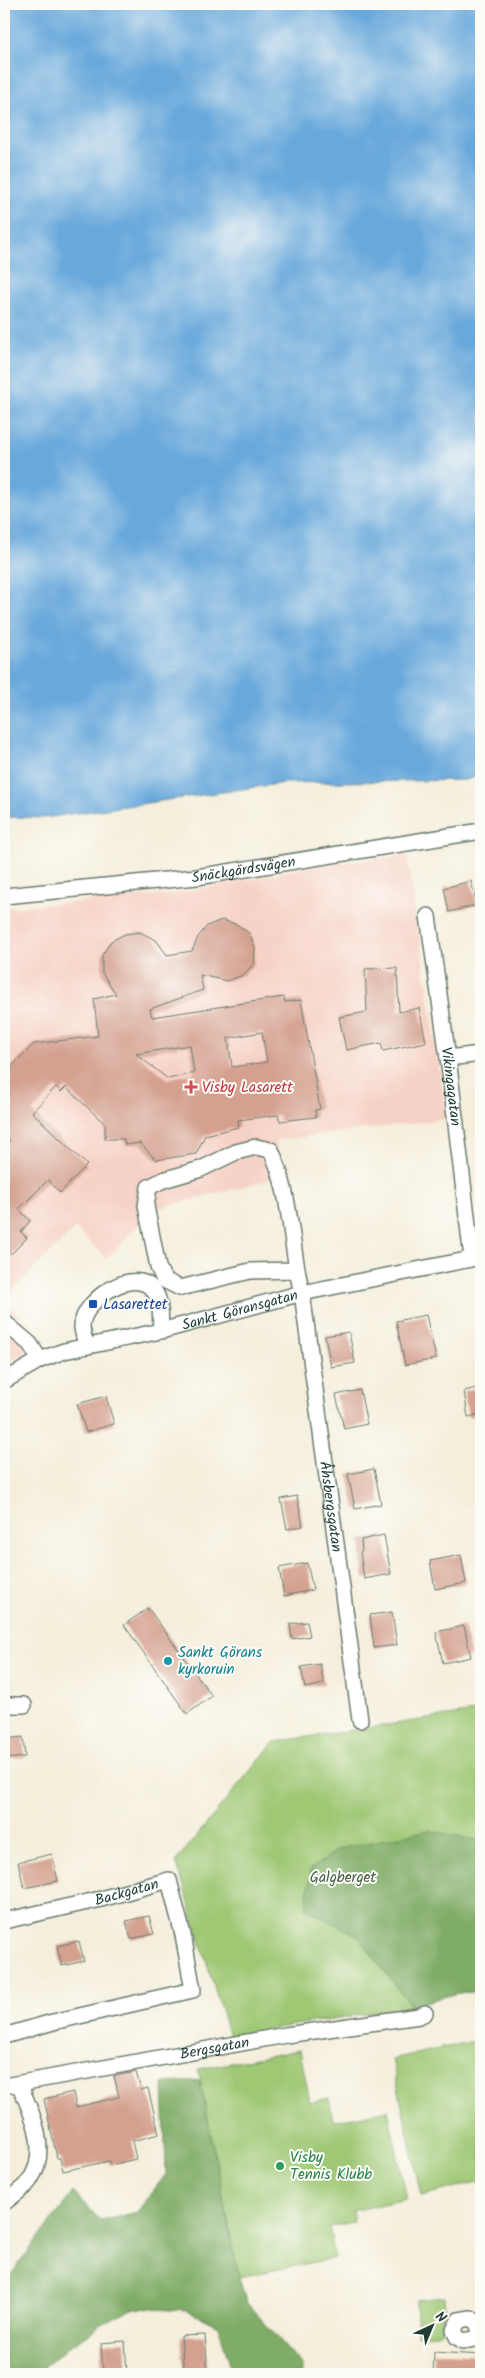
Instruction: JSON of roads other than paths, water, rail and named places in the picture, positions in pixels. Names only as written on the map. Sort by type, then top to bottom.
[{"type":"street","name":"Snäckgärdsvägen","points":[[4,896],[197,877],[481,831]]},
{"type":"street","name":"Vikingagatan","points":[[428,916],[477,1257]]},
{"type":"street","points":[[448,1058],[481,1054]]},
{"type":"street","name":"Åhsbergsgatan","points":[[296,1270],[250,1271],[180,1288],[164,1280],[158,1267],[146,1206],[149,1187],[163,1180],[201,1169],[236,1152],[256,1147],[271,1150],[281,1171],[296,1270],[302,1293],[360,1720]]},
{"type":"street","name":"Sankt Göransgatan","points":[[4,1381],[40,1360],[64,1351],[161,1331],[302,1293],[477,1257]]},
{"type":"street","points":[[86,1346],[82,1325],[86,1316],[94,1302],[121,1282],[140,1282],[150,1287],[157,1296],[161,1331]]},
{"type":"street","points":[[4,1323],[4,1338]]},
{"type":"street","points":[[4,1323],[30,1344],[40,1360]]},
{"type":"street","points":[[4,1705],[24,1706]]},
{"type":"street","name":"Backgatan","points":[[4,1921],[101,1899],[169,1880],[183,1935],[193,1990],[53,2022],[4,2036]]},
{"type":"street","name":"Bergsgatan","points":[[4,2086],[286,2035],[379,2023],[419,2016],[425,2013]]},
{"type":"street","points":[[4,2202],[30,2180],[40,2152],[31,2109],[19,2084]]},
{"type":"water","points":[[4,4],[481,4],[481,775],[466,780],[284,783],[44,818],[4,817]]},
{"type":"place","name":"Visby Lasarett","points":[[191,1087]]},
{"type":"place","name":"Lasarettet","points":[[93,1304]]},
{"type":"place","name":"Sankt Görans kyrkoruin","points":[[168,1661]]},
{"type":"place","name":"Visby Tennis Klubb","points":[[280,2166]]},
{"type":"park label","name":"Galgberget","points":[[343,1877]]}]
